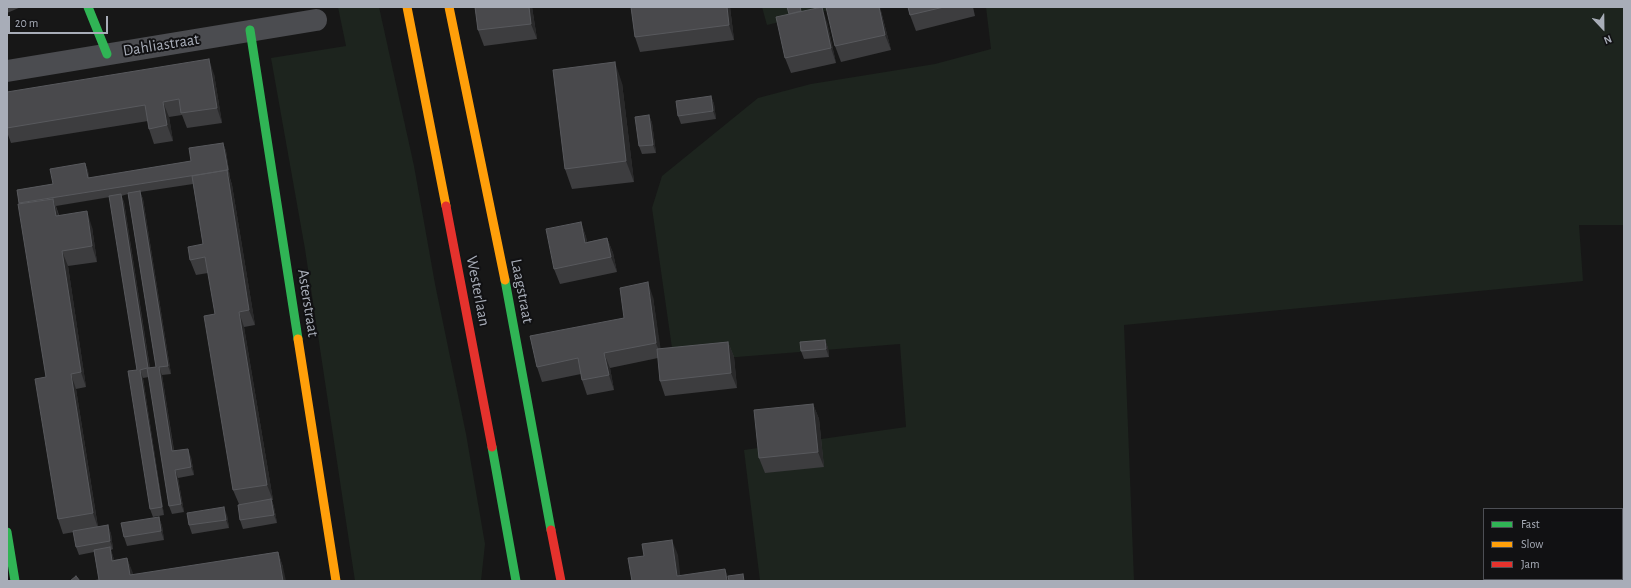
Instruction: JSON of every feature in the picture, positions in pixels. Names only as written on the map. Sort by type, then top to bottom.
[{"type":"street","points":[[88,7],[108,54]]},
{"type":"street","name":"Westerlaan","points":[[407,7],[465,300],[516,581]]},
{"type":"street","name":"Laagstraat","points":[[449,7],[499,249],[561,581]]},
{"type":"street","name":"Dahliastraat","points":[[7,71],[316,20]]},
{"type":"street","name":"Asterstraat","points":[[250,30],[336,581]]},
{"type":"street","points":[[7,532],[15,581]]},
{"type":"shaded area","points":[[338,7],[379,7],[414,166],[435,284],[466,434],[485,544],[481,581],[355,581],[305,249],[271,58],[346,46]]},
{"type":"shaded area","points":[[762,7],[841,7],[767,25]]},
{"type":"shaded area","points":[[986,7],[1624,7],[1624,225],[1579,225],[1583,281],[1124,325],[1134,581],[760,581],[744,450],[906,427],[900,344],[674,362],[652,208],[662,176],[758,98],[811,84],[935,64],[991,49]]},
{"type":"building","points":[[475,7],[529,7],[531,24],[478,30]]},
{"type":"building","points":[[631,7],[727,7],[729,25],[635,37]]},
{"type":"building","points":[[787,7],[800,7],[801,11],[789,14]]},
{"type":"building","points":[[822,7],[831,48],[785,58],[776,17]]},
{"type":"building","points":[[826,7],[879,7],[885,35],[835,46]]},
{"type":"building","points":[[908,7],[944,7],[910,15]]},
{"type":"building","points":[[209,59],[217,108],[181,113],[179,99],[163,102],[167,125],[149,129],[145,105],[7,128],[7,92]]},
{"type":"building","points":[[615,62],[626,161],[565,169],[553,70]]},
{"type":"building","points":[[711,96],[713,111],[678,116],[676,101]]},
{"type":"building","points":[[649,115],[653,145],[639,146],[635,117]]},
{"type":"building","points":[[223,143],[228,170],[19,203],[17,190],[53,184],[50,169],[85,163],[88,178],[191,161],[189,148]]},
{"type":"building","points":[[227,170],[249,310],[239,312],[267,485],[233,490],[204,316],[215,314],[205,257],[190,260],[188,247],[203,244],[192,176]]},
{"type":"building","points":[[140,191],[168,366],[159,367],[172,451],[188,449],[191,467],[175,470],[181,504],[169,506],[147,368],[140,370],[162,507],[150,509],[128,371],[137,370],[109,196],[121,194],[148,368],[156,367],[128,193]]},
{"type":"building","points":[[53,199],[56,216],[87,211],[92,246],[62,251],[81,372],[71,374],[93,513],[58,519],[35,379],[46,377],[18,204]]},
{"type":"building","points":[[581,222],[585,243],[607,238],[611,257],[554,269],[546,229]]},
{"type":"building","points":[[648,282],[656,343],[604,353],[609,375],[582,380],[578,358],[537,367],[530,336],[624,318],[620,288]]},
{"type":"building","points":[[825,340],[826,349],[801,351],[800,342]]},
{"type":"building","points":[[728,342],[731,373],[660,381],[657,349]]},
{"type":"building","points":[[813,404],[818,452],[759,458],[754,410]]},
{"type":"building","points":[[271,499],[274,515],[240,520],[238,505]]},
{"type":"building","points":[[224,507],[226,520],[189,525],[187,513]]},
{"type":"building","points":[[159,517],[161,531],[124,537],[121,523]]},
{"type":"building","points":[[108,525],[110,541],[76,547],[73,531]]},
{"type":"building","points":[[672,540],[677,576],[725,569],[727,581],[632,581],[628,558],[644,556],[642,544]]},
{"type":"building","points":[[110,547],[112,561],[127,558],[130,575],[278,552],[283,581],[91,581],[99,580],[94,550]]},
{"type":"building","points":[[743,574],[744,581],[729,581],[728,576]]},
{"type":"building","points":[[76,576],[80,581],[70,581]]},
{"type":"traffic: fast","points":[[88,7],[107,54]]},
{"type":"traffic: fast","points":[[250,30],[298,339]]},
{"type":"traffic: fast","points":[[505,280],[551,530]]},
{"type":"traffic: fast","points":[[492,447],[516,581]]},
{"type":"traffic: fast","points":[[7,532],[15,581]]},
{"type":"traffic: slow","points":[[407,7],[446,206]]},
{"type":"traffic: slow","points":[[449,7],[505,280]]},
{"type":"traffic: slow","points":[[298,339],[336,581]]},
{"type":"traffic: jam","points":[[446,206],[492,447]]},
{"type":"traffic: jam","points":[[551,530],[561,581]]}]
